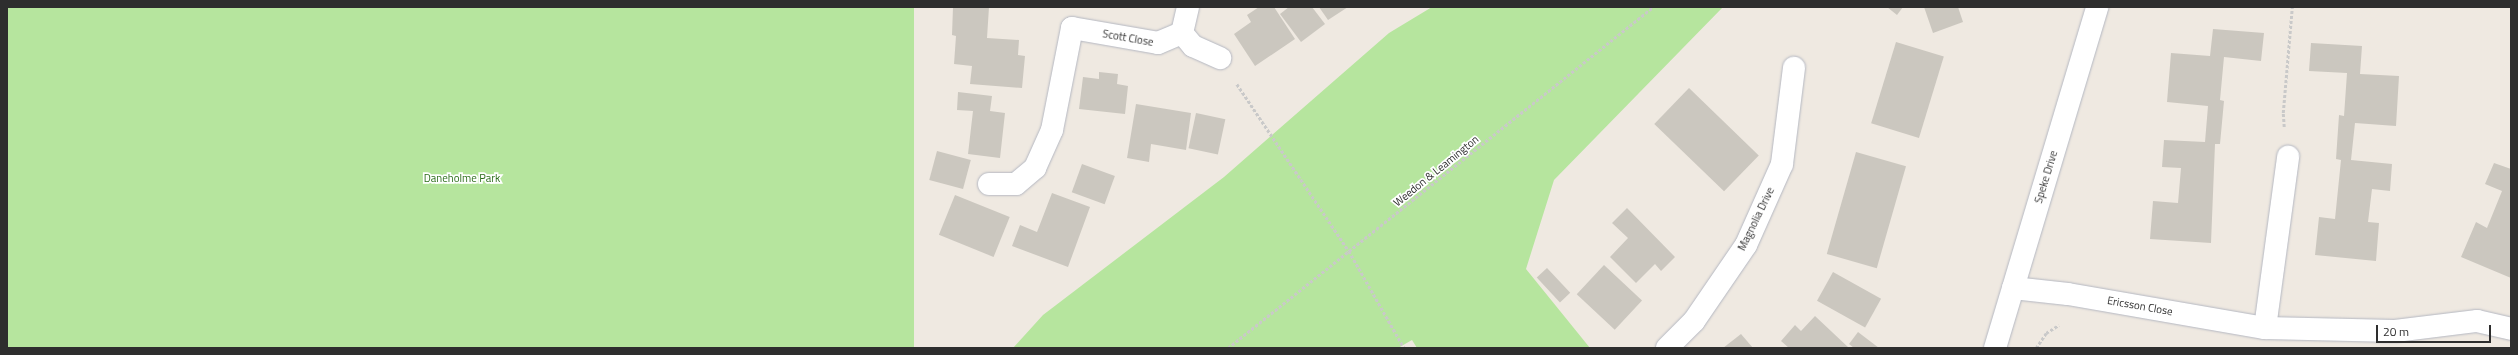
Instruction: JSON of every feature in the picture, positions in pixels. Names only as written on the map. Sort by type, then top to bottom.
[{"type":"street","points":[[1188,7],[1182,33],[1193,46],[1220,58]]},
{"type":"street","name":"Speke Drive","points":[[1995,348],[2097,7]]},
{"type":"street","name":"Scott Close","points":[[989,184],[1016,184],[1035,168],[1052,130],[1072,28],[1158,43],[1182,33]]},
{"type":"street","name":"Magnolia Drive","points":[[1667,348],[1694,321],[1746,245],[1782,164],[1794,68]]},
{"type":"street","points":[[2265,328],[2288,157]]},
{"type":"street","name":"Ericsson Close","points":[[2013,288],[2068,294],[2265,328],[2392,340],[2477,321],[2511,330]]},
{"type":"path","name":"Weedon & Leamington","points":[[1228,348],[1653,7]]},
{"type":"path","points":[[2288,157],[2283,113],[2292,7]]},
{"type":"path","points":[[1220,58],[1349,251],[1404,348]]},
{"type":"green space","name":"Daneholme Park","points":[[7,7],[914,7],[914,348],[7,348]]},
{"type":"green space","points":[[1432,7],[1723,7],[1554,180],[1526,269],[1590,348],[1417,348],[1412,340],[1398,348],[1013,348],[1043,315],[1224,177],[1389,33]]},
{"type":"building","points":[[953,7],[989,7],[987,38],[1019,40],[1018,55],[1025,56],[1022,88],[970,84],[972,66],[954,64],[956,36],[952,35]]},
{"type":"building","points":[[1259,7],[1274,7],[1295,39],[1255,66],[1234,34],[1251,22],[1247,15]]},
{"type":"building","points":[[1289,7],[1312,7],[1325,24],[1301,42],[1280,14]]},
{"type":"building","points":[[1319,7],[1348,7],[1328,20]]},
{"type":"building","points":[[1887,7],[1903,7],[1897,15]]},
{"type":"building","points":[[1924,7],[1958,7],[1963,22],[1933,33]]},
{"type":"building","points":[[2213,29],[2264,33],[2261,61],[2224,57],[2220,100],[2224,101],[2220,144],[2215,144],[2211,243],[2150,239],[2153,201],[2178,203],[2181,168],[2162,167],[2164,140],[2205,142],[2208,106],[2167,102],[2171,53],[2210,56]]},
{"type":"building","points":[[1896,42],[1944,57],[1919,138],[1871,123]]},
{"type":"building","points":[[2311,43],[2362,46],[2360,74],[2399,76],[2396,126],[2355,123],[2351,160],[2392,164],[2390,191],[2372,189],[2368,222],[2379,223],[2376,261],[2315,255],[2319,217],[2335,219],[2341,160],[2336,159],[2339,115],[2344,116],[2347,73],[2309,71]]},
{"type":"building","points":[[1099,72],[1118,74],[1117,84],[1128,86],[1125,114],[1079,109],[1083,77],[1099,79]]},
{"type":"building","points":[[1689,88],[1759,155],[1724,191],[1654,124]]},
{"type":"building","points":[[958,92],[992,96],[990,111],[1005,113],[1000,158],[968,154],[973,111],[957,110]]},
{"type":"building","points":[[1136,104],[1191,113],[1186,150],[1151,144],[1149,162],[1127,158]]},
{"type":"building","points":[[1196,113],[1225,119],[1218,154],[1189,148]]},
{"type":"building","points":[[937,151],[971,160],[963,189],[929,180]]},
{"type":"building","points":[[1856,152],[1906,166],[1877,268],[1827,254]]},
{"type":"building","points":[[2494,163],[2511,169],[2511,278],[2461,257],[2476,222],[2487,228],[2502,191],[2485,184]]},
{"type":"building","points":[[1082,164],[1115,176],[1105,204],[1072,192]]},
{"type":"building","points":[[1052,193],[1090,207],[1068,267],[1012,246],[1020,225],[1037,232]]},
{"type":"building","points":[[955,195],[1010,217],[994,257],[939,235]]},
{"type":"building","points":[[1627,208],[1675,257],[1661,271],[1655,264],[1636,283],[1610,257],[1628,238],[1612,223]]},
{"type":"building","points":[[1604,265],[1642,300],[1615,330],[1577,294]]},
{"type":"building","points":[[1547,268],[1570,293],[1560,302],[1537,278]]},
{"type":"building","points":[[1833,272],[1881,299],[1865,328],[1817,301]]},
{"type":"building","points":[[1815,316],[1849,348],[1789,348],[1781,341],[1795,325],[1801,331]]},
{"type":"building","points":[[1858,332],[1879,348],[1854,348],[1849,344]]},
{"type":"building","points":[[1741,334],[1753,348],[1723,348]]}]
